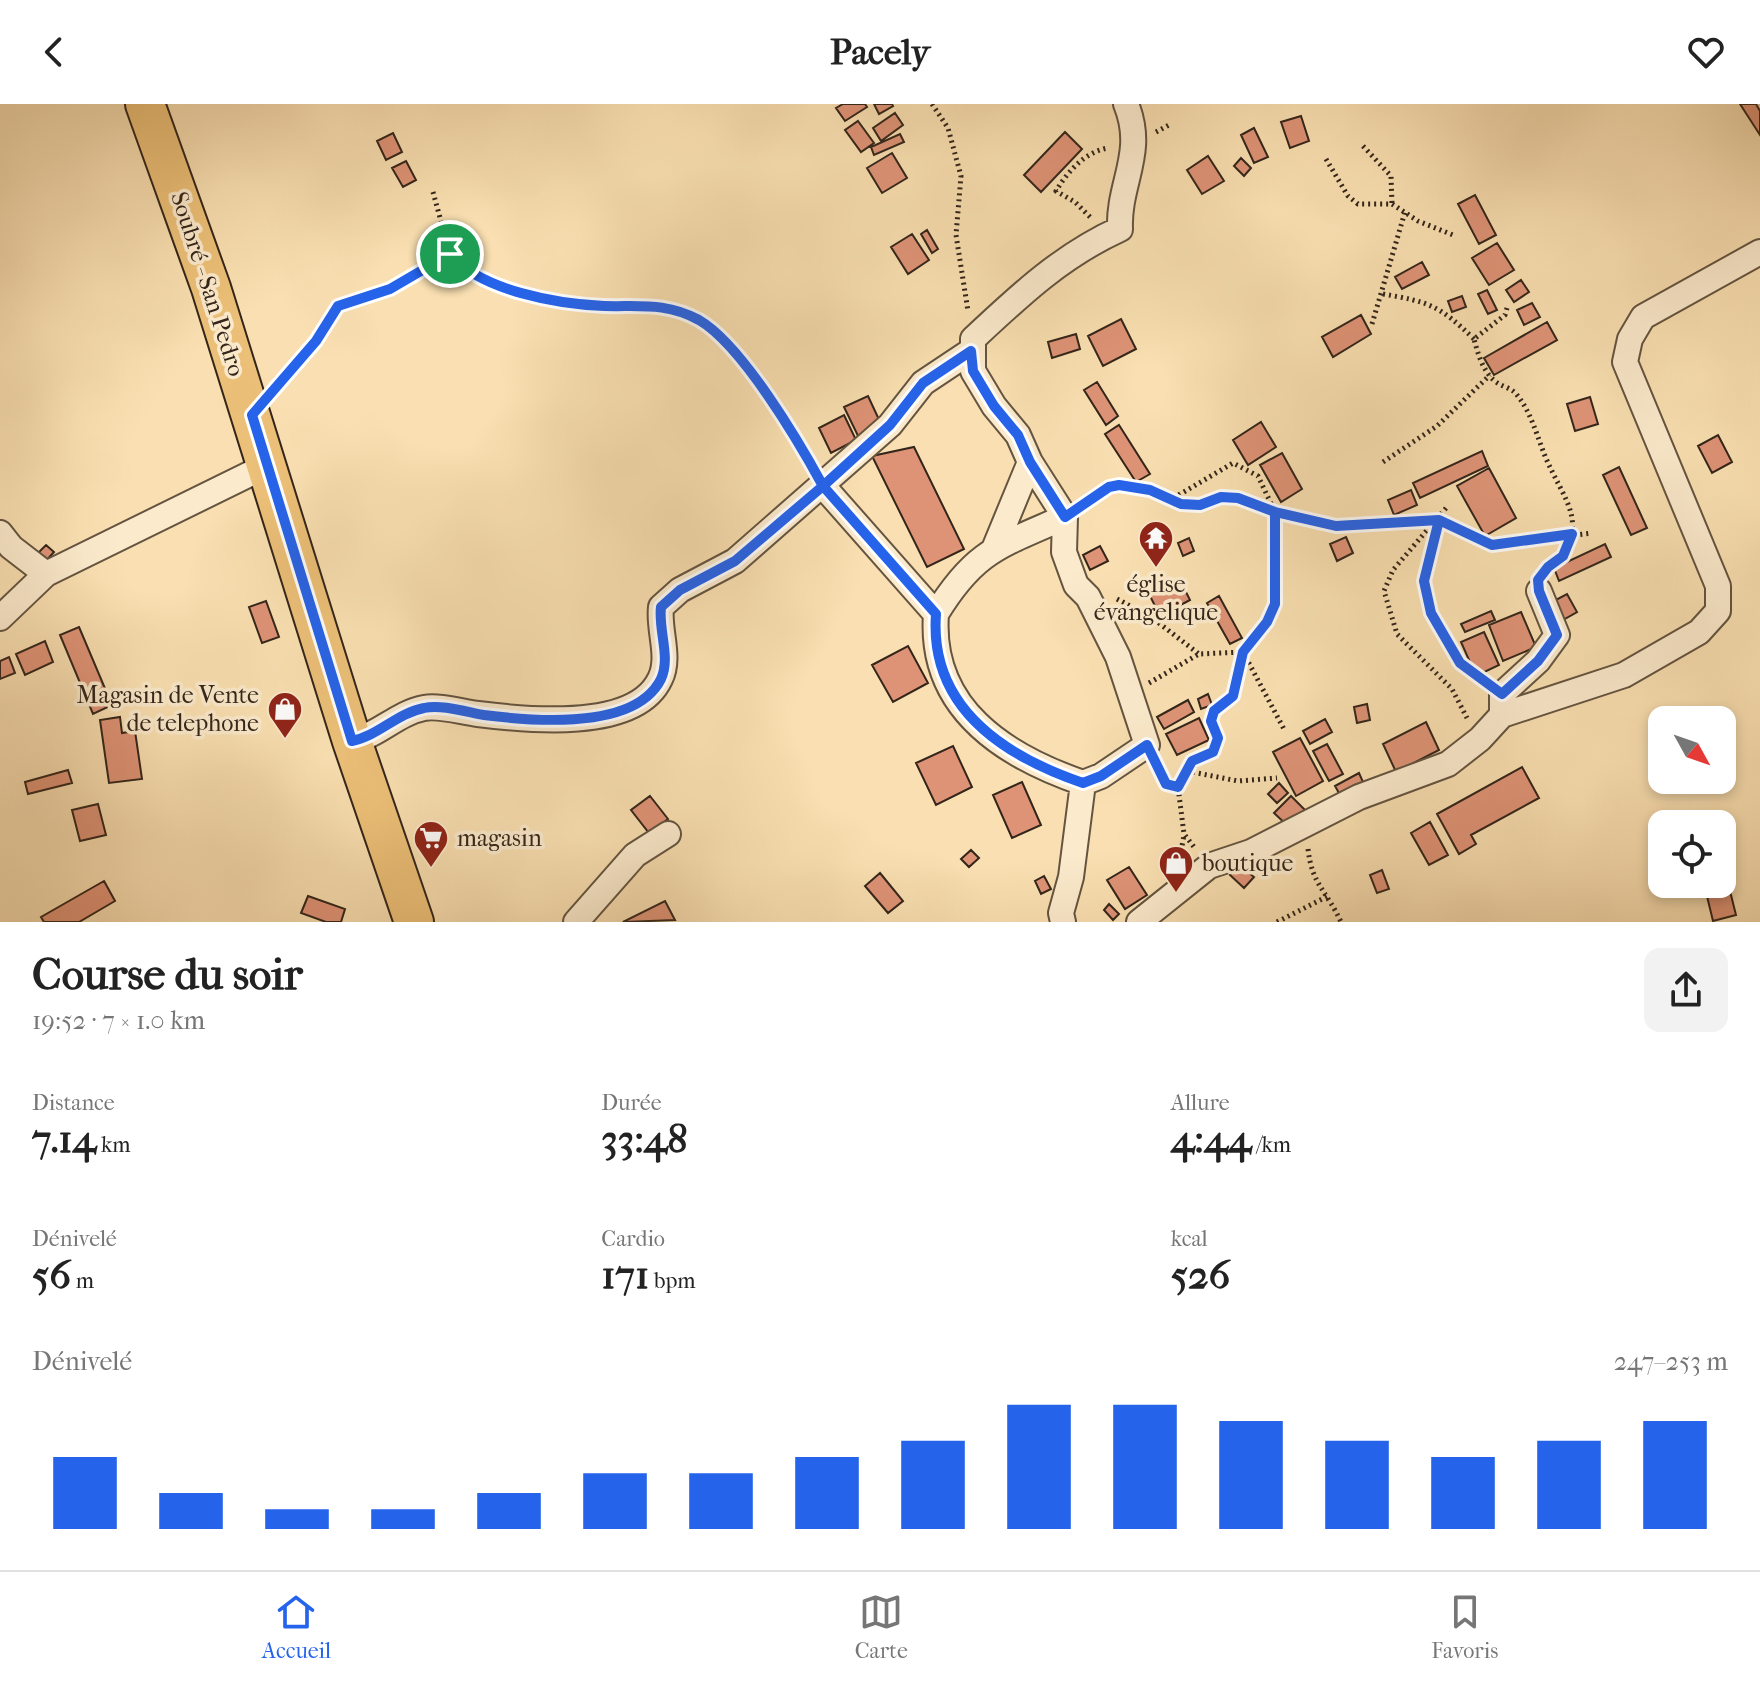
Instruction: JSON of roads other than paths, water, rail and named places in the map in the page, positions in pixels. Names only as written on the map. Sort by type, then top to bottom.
[{"type":"main road","name":"Soubré - San Pedro","points":[[145,104],[252,415],[352,741],[414,922]]},
{"type":"street","points":[[352,741],[425,707],[529,721],[607,714],[641,702],[661,679],[665,656],[659,628],[661,607],[680,590],[735,561],[823,486],[890,425],[923,383],[972,345],[1042,274],[1085,245],[1120,229],[1120,214],[1136,143],[1126,104]]},
{"type":"street","points":[[1502,704],[1624,675],[1699,632],[1718,611],[1718,586],[1625,362],[1630,339],[1643,317],[1760,252]]},
{"type":"street","points":[[972,345],[973,371],[994,406],[1018,435],[1030,462],[1065,517],[1064,552],[1076,585],[1088,597],[1118,657],[1147,745],[1101,776],[1083,783],[1027,761],[959,704],[943,672],[934,640],[936,614],[967,569],[994,549],[1065,517]]},
{"type":"street","points":[[994,549],[1030,462]]},
{"type":"street","points":[[0,618],[46,574],[266,466]]},
{"type":"street","points":[[823,486],[936,614]]},
{"type":"street","points":[[0,533],[11,547],[46,574]]},
{"type":"street","points":[[1139,922],[1212,869],[1359,797],[1448,764],[1480,739],[1502,704],[1557,635],[1539,591]]},
{"type":"street","points":[[1063,922],[1061,913],[1071,877],[1083,783]]},
{"type":"street","points":[[576,922],[635,855],[668,834]]},
{"type":"place","name":"église évangelique","points":[[1156,569]]},
{"type":"place","name":"Magasin de Vente de telephone","points":[[285,740]]},
{"type":"place","name":"magasin","points":[[431,869]]},
{"type":"place","name":"boutique","points":[[1176,894]]}]
